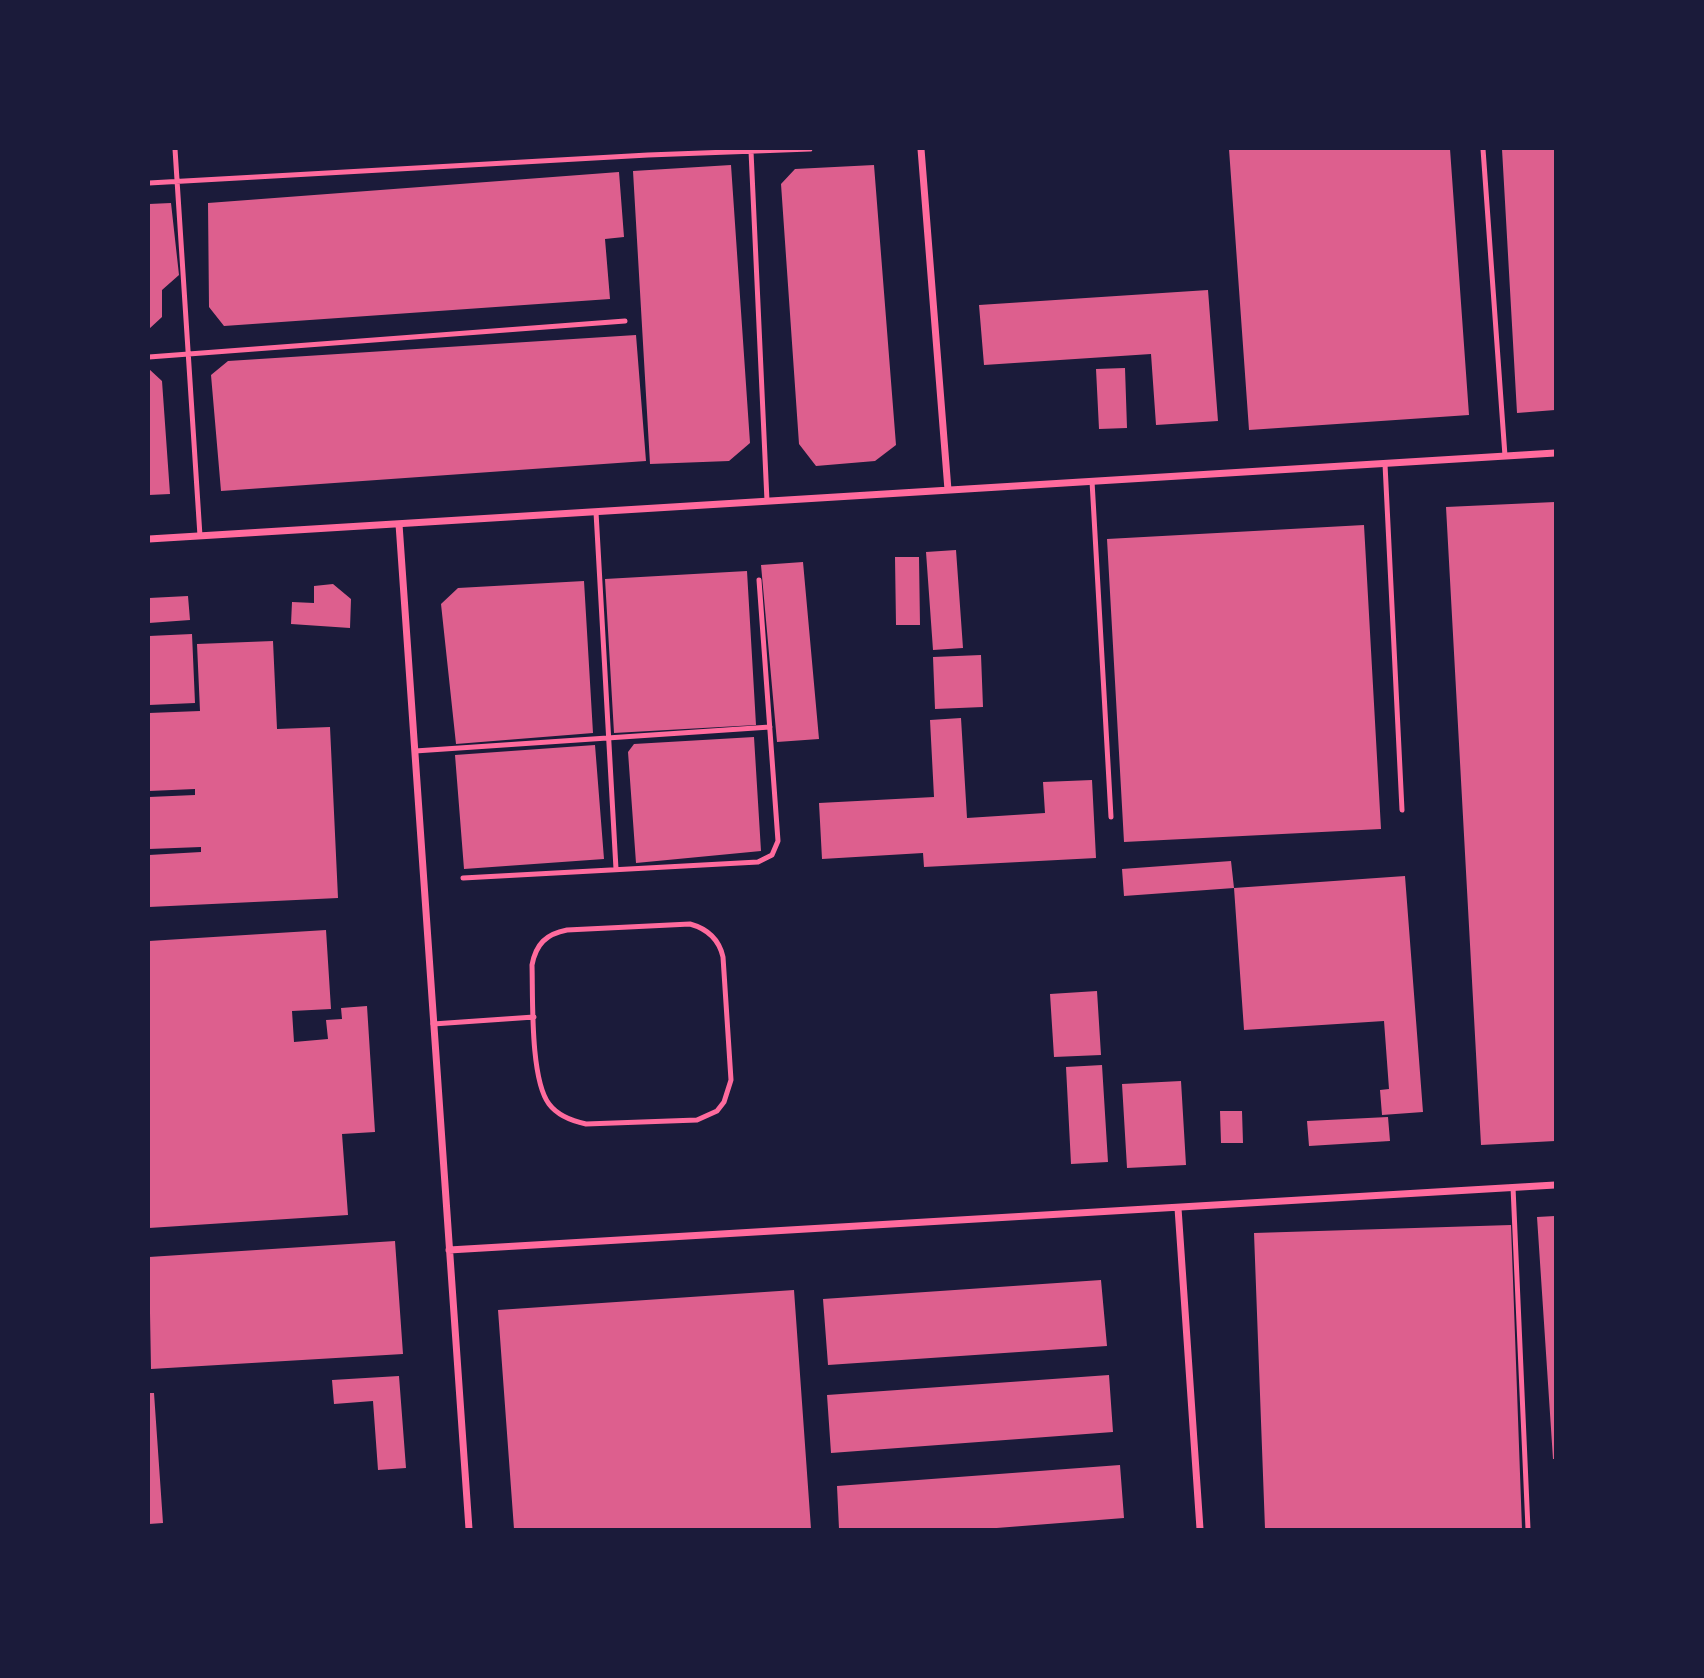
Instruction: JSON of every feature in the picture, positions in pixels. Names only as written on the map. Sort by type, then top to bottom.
[{"type":"street","points":[[921,149],[948,490]]},
{"type":"street","points":[[149,539],[1555,453]]},
{"type":"street","points":[[399,524],[469,1529]]},
{"type":"street","points":[[449,1250],[1555,1185]]},
{"type":"street","points":[[1178,1208],[1199,1529]]},
{"type":"lane","points":[[175,149],[200,536]]},
{"type":"lane","points":[[149,183],[647,152],[810,149]]},
{"type":"lane","points":[[1483,149],[1505,456]]},
{"type":"lane","points":[[751,151],[767,501]]},
{"type":"lane","points":[[149,357],[625,321]]},
{"type":"lane","points":[[1385,464],[1402,810]]},
{"type":"lane","points":[[1092,481],[1111,817]]},
{"type":"lane","points":[[596,512],[616,869]]},
{"type":"lane","points":[[463,878],[758,862],[772,855],[778,841],[759,580]]},
{"type":"lane","points":[[415,751],[770,727]]},
{"type":"lane","points":[[676,925],[700,927],[715,939],[721,947],[723,957],[731,1080],[729,1091],[717,1111],[696,1120],[586,1124],[572,1121],[549,1104],[542,1092],[538,1079],[534,1017],[532,965],[535,951],[542,940],[553,933],[676,925]]},
{"type":"lane","points":[[433,1024],[534,1017]]},
{"type":"lane","points":[[1513,1188],[1528,1529]]},
{"type":"building","points":[[1229,149],[1450,149],[1469,415],[1249,430]]},
{"type":"building","points":[[1502,149],[1555,149],[1555,410],[1517,413]]},
{"type":"building","points":[[731,165],[750,443],[729,461],[650,464],[633,171]]},
{"type":"building","points":[[874,165],[896,445],[875,461],[816,466],[799,444],[781,184],[795,169]]},
{"type":"building","points":[[619,172],[624,237],[605,239],[610,299],[224,326],[209,307],[208,203]]},
{"type":"building","points":[[171,203],[179,275],[162,290],[162,317],[149,329],[149,204]]},
{"type":"building","points":[[1208,290],[1218,421],[1156,425],[1151,354],[984,365],[979,305]]},
{"type":"building","points":[[636,335],[646,461],[221,491],[211,375],[228,361]]},
{"type":"building","points":[[1125,368],[1127,428],[1099,429],[1096,369]]},
{"type":"building","points":[[149,369],[162,381],[170,494],[149,495]]},
{"type":"building","points":[[1555,502],[1555,1141],[1481,1145],[1446,507]]},
{"type":"building","points":[[1364,525],[1381,829],[1124,842],[1107,539]]},
{"type":"building","points":[[956,550],[963,648],[933,650],[926,552]]},
{"type":"building","points":[[895,557],[919,557],[920,625],[896,625]]},
{"type":"building","points":[[803,562],[819,739],[777,742],[761,565]]},
{"type":"building","points":[[747,571],[756,725],[614,733],[605,579]]},
{"type":"building","points":[[584,581],[593,733],[456,744],[441,604],[458,588]]},
{"type":"building","points":[[333,584],[351,599],[350,628],[291,624],[292,602],[314,603],[314,586]]},
{"type":"building","points":[[188,596],[190,620],[149,623],[149,598]]},
{"type":"building","points":[[192,634],[195,703],[149,705],[149,636]]},
{"type":"building","points":[[273,641],[277,729],[330,727],[338,898],[149,907],[149,855],[201,852],[201,847],[149,849],[149,797],[195,795],[195,789],[149,791],[149,713],[200,711],[197,644]]},
{"type":"building","points":[[981,655],[983,707],[935,709],[933,657]]},
{"type":"building","points":[[961,718],[967,818],[1045,813],[1043,782],[1092,780],[1096,858],[924,867],[923,853],[822,859],[819,803],[934,797],[930,720]]},
{"type":"building","points":[[754,737],[761,851],[636,863],[628,752],[634,744]]},
{"type":"building","points":[[595,745],[604,859],[464,869],[455,755]]},
{"type":"building","points":[[1231,861],[1234,888],[1124,896],[1122,869]]},
{"type":"building","points":[[1405,876],[1423,1112],[1382,1115],[1380,1090],[1389,1089],[1384,1021],[1244,1030],[1234,888]]},
{"type":"building","points":[[326,930],[331,1009],[292,1011],[294,1042],[328,1039],[326,1020],[342,1019],[341,1008],[367,1006],[375,1132],[342,1134],[348,1215],[149,1228],[149,941]]},
{"type":"building","points":[[1097,991],[1101,1055],[1054,1057],[1050,994]]},
{"type":"building","points":[[1102,1065],[1108,1162],[1071,1164],[1066,1067]]},
{"type":"building","points":[[1181,1081],[1186,1165],[1127,1168],[1122,1084]]},
{"type":"building","points":[[1220,1111],[1242,1111],[1243,1143],[1221,1143]]},
{"type":"building","points":[[1388,1117],[1390,1141],[1309,1146],[1307,1121]]},
{"type":"building","points":[[1555,1216],[1555,1459],[1553,1459],[1537,1217]]},
{"type":"building","points":[[1511,1225],[1522,1529],[1265,1529],[1254,1233]]},
{"type":"building","points":[[395,1241],[403,1354],[151,1369],[149,1257]]},
{"type":"building","points":[[1101,1280],[1107,1346],[828,1365],[823,1299]]},
{"type":"building","points":[[794,1290],[811,1529],[514,1529],[498,1310]]},
{"type":"building","points":[[1109,1375],[1113,1432],[831,1453],[827,1395]]},
{"type":"building","points":[[399,1376],[406,1468],[378,1470],[373,1401],[334,1404],[332,1380]]},
{"type":"building","points":[[149,1393],[154,1393],[163,1523],[149,1524]]},
{"type":"building","points":[[1120,1465],[1124,1518],[984,1529],[839,1529],[837,1486]]}]
